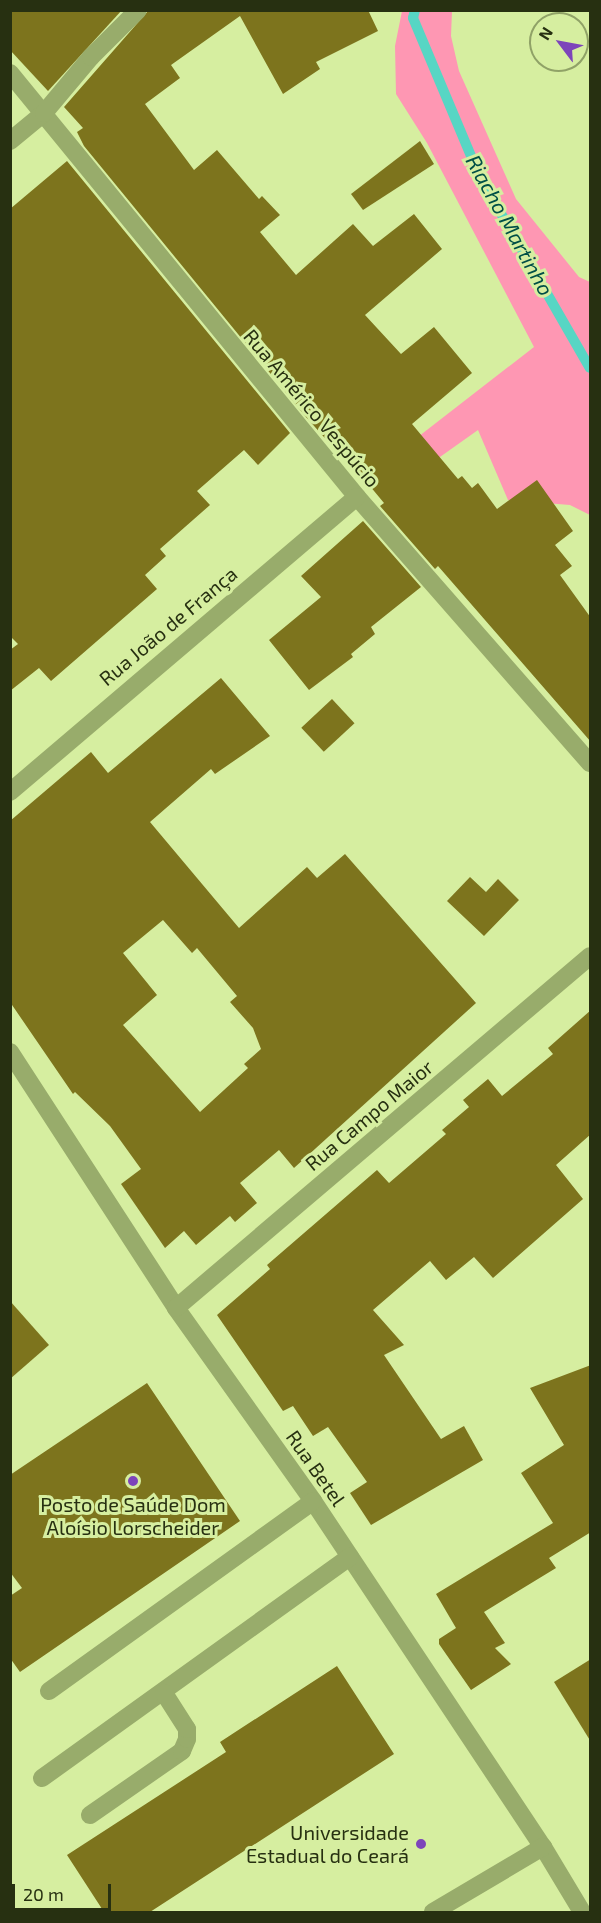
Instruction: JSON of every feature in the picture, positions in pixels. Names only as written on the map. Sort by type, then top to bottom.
[{"type":"street","points":[[10,141],[44,113],[90,57],[138,10]]},
{"type":"street","name":"Rua Américo Vespúcio","points":[[10,73],[357,497],[591,763]]},
{"type":"street","name":"Rua João de França","points":[[10,792],[357,497]]},
{"type":"street","name":"Rua Campo Maior","points":[[176,1308],[591,956]]},
{"type":"street","name":"Rua Betel","points":[[10,1052],[176,1308],[313,1501],[543,1847],[582,1912]]},
{"type":"street","points":[[49,1691],[313,1501]]},
{"type":"street","points":[[42,1778],[164,1693],[350,1557]]},
{"type":"street","points":[[90,1815],[182,1750],[188,1739],[187,1729],[164,1693]]},
{"type":"street","points":[[433,1912],[543,1847]]},
{"type":"shaded area","points":[[402,11],[452,11],[451,36],[459,71],[516,199],[579,277],[590,282],[590,515],[570,505],[508,500],[478,430],[423,469],[405,447],[534,347],[427,143],[396,94],[395,46]]},
{"type":"building","points":[[10,10],[122,10],[48,91],[10,50]]},
{"type":"building","points":[[149,10],[368,10],[378,31],[316,62],[320,69],[283,94],[240,16],[171,65],[180,78],[145,104],[194,170],[217,150],[259,199],[262,196],[280,215],[260,232],[296,275],[353,224],[373,246],[414,214],[442,249],[365,315],[401,354],[434,327],[472,373],[412,424],[458,479],[462,476],[472,488],[478,483],[497,509],[537,480],[573,531],[555,545],[572,566],[560,575],[591,618],[591,742],[438,566],[435,569],[380,506],[384,503],[335,444],[332,446],[306,417],[84,146],[77,132],[83,128],[64,107]]},
{"type":"building","points":[[420,141],[434,164],[363,210],[351,194]]},
{"type":"building","points":[[67,161],[290,433],[258,465],[244,450],[197,491],[210,505],[160,549],[166,556],[145,575],[157,589],[51,681],[39,668],[10,691],[10,650],[18,644],[10,636],[10,209]]},
{"type":"building","points":[[363,521],[421,587],[371,627],[375,634],[351,654],[353,657],[309,690],[269,640],[321,597],[301,576]]},
{"type":"building","points":[[221,678],[270,736],[215,774],[211,769],[150,822],[239,928],[307,867],[317,878],[345,854],[476,1003],[294,1168],[279,1150],[240,1183],[257,1203],[235,1222],[230,1216],[196,1245],[184,1231],[165,1248],[121,1184],[141,1169],[110,1126],[75,1092],[73,1094],[10,1002],[10,821],[91,752],[108,773]],"holes":[[[163,920],[192,953],[197,948],[237,996],[230,1002],[253,1028],[261,1049],[244,1064],[248,1068],[200,1112],[123,1025],[157,995],[123,953]]]},
{"type":"building","points":[[332,699],[355,723],[324,752],[301,728]]},
{"type":"building","points":[[470,877],[486,892],[498,879],[519,900],[484,936],[447,901]]},
{"type":"building","points":[[591,1010],[591,1134],[556,1165],[583,1199],[493,1278],[474,1257],[446,1280],[430,1261],[373,1310],[404,1345],[384,1355],[441,1439],[464,1426],[483,1460],[371,1525],[350,1493],[367,1482],[328,1427],[313,1436],[293,1406],[283,1411],[217,1315],[270,1269],[267,1265],[377,1170],[389,1183],[446,1134],[442,1130],[469,1107],[463,1100],[488,1079],[502,1096],[553,1054],[548,1048]]},
{"type":"building","points":[[10,1301],[49,1345],[10,1379]]},
{"type":"building","points":[[591,1365],[591,1532],[549,1558],[556,1568],[484,1612],[505,1643],[495,1648],[511,1664],[471,1690],[439,1644],[439,1639],[456,1628],[436,1594],[553,1523],[521,1473],[564,1445],[530,1388]]},
{"type":"building","points":[[147,1383],[240,1521],[20,1672],[10,1658],[10,1596],[22,1588],[10,1572],[10,1475]]},
{"type":"building","points":[[591,1659],[591,1742],[554,1682]]},
{"type":"building","points":[[337,1666],[394,1754],[150,1912],[104,1912],[67,1855],[226,1752],[220,1742]]},
{"type":"waterway","name":"Riacho Martinho","points":[[415,10],[413,18],[480,177],[590,368]]},
{"type":"place","name":"Posto de Saúde Dom Aloísio Lorscheider","points":[[133,1481]]},
{"type":"place","name":"Universidade Estadual do Ceará","points":[[421,1844]]}]
